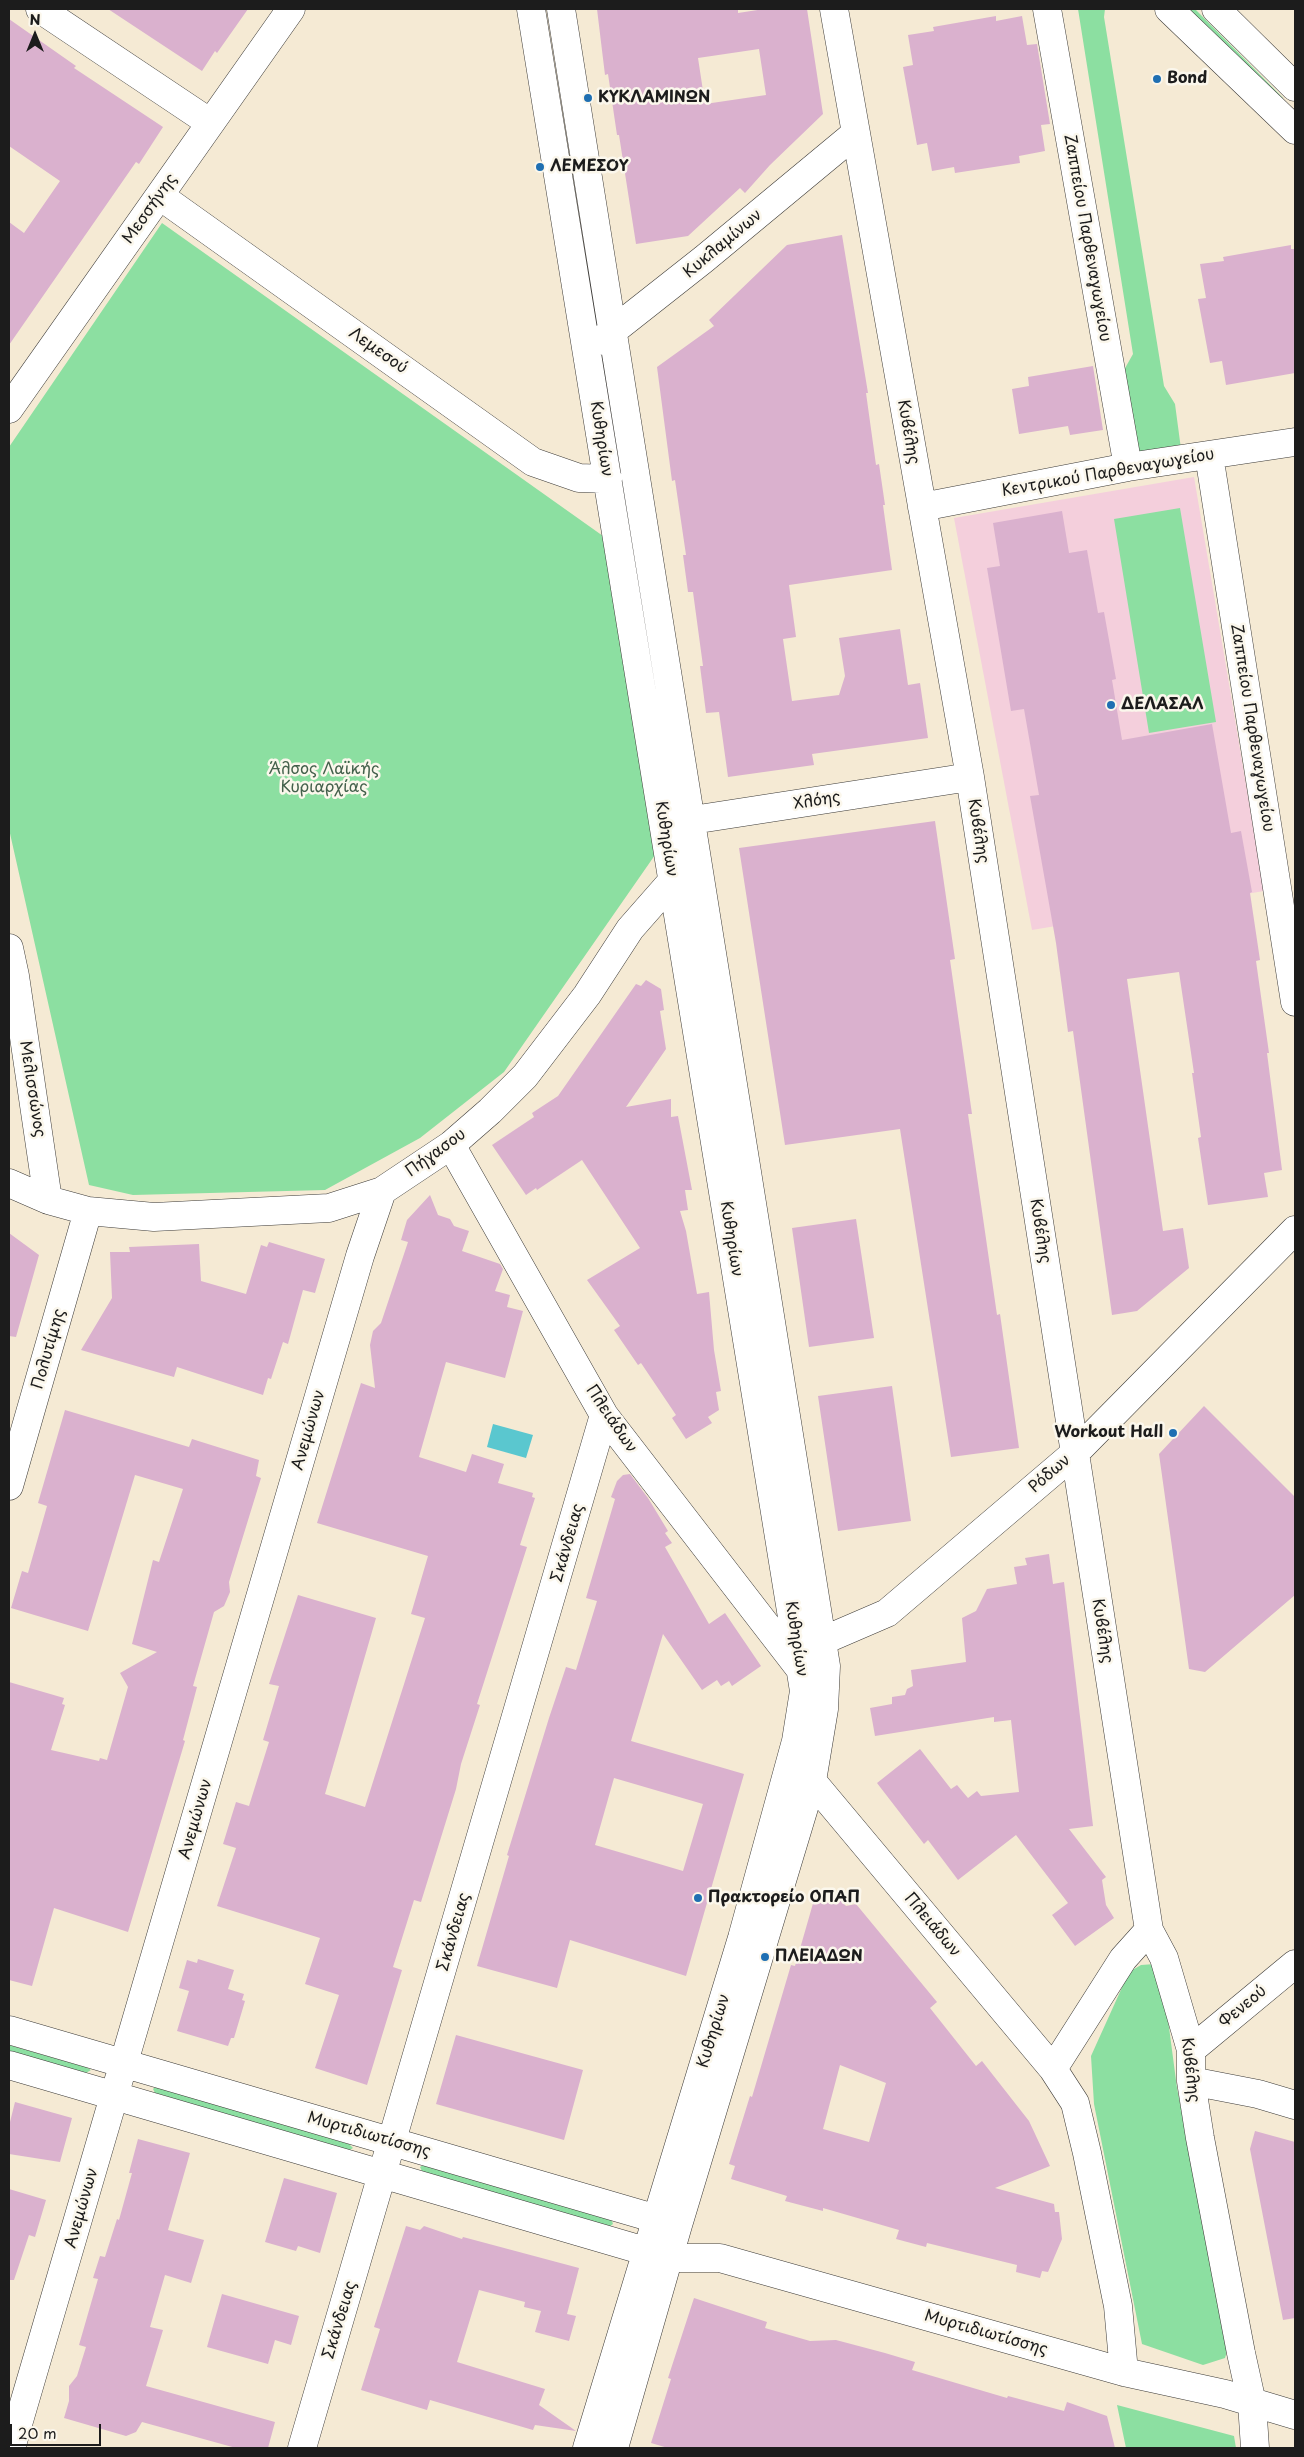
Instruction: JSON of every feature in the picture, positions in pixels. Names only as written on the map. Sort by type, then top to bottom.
[{"type":"street","points":[[40,9],[209,122]]},
{"type":"street","name":"Μεσσήνης","points":[[9,409],[160,196],[209,122],[291,9]]},
{"type":"street","name":"Κυθηρίων","points":[[531,9],[804,1691],[796,1741],[658,2254],[614,2448]]},
{"type":"street","name":"Κυθηρίων","points":[[561,9],[822,1641],[827,1685],[812,1781],[667,2222]]},
{"type":"street","name":"Κυβέλης","points":[[834,9],[970,777],[1149,1930],[1164,1958],[1192,2050],[1192,2081],[1200,2138],[1252,2403],[1255,2448]]},
{"type":"street","name":"Ζαππείου Παρθεναγωγείου","points":[[1047,9],[1128,467]]},
{"type":"street","points":[[1170,9],[1295,130]]},
{"type":"street","points":[[1216,9],[1295,87]]},
{"type":"street","name":"Κυκλαμίνων","points":[[586,350],[612,334],[856,133]]},
{"type":"street","name":"Λεμεσού","points":[[160,196],[533,462],[579,478],[608,479]]},
{"type":"street","name":"Κεντρικού Παρθεναγωγείου","points":[[922,507],[1128,467],[1295,442]]},
{"type":"street","name":"Ζαππείου Παρθεναγωγείου","points":[[1209,455],[1295,1002]]},
{"type":"street","name":"Χλόης","points":[[664,824],[970,777]]},
{"type":"street","name":"Πήγασου","points":[[9,1183],[48,1200],[88,1211],[154,1217],[329,1208],[382,1190],[451,1145],[490,1111],[525,1076],[587,995],[630,929],[673,880]]},
{"type":"street","name":"Μελισσώνος","points":[[9,948],[15,976],[48,1200]]},
{"type":"street","name":"Πλειάδων","points":[[451,1145],[604,1415],[802,1672]]},
{"type":"street","name":"Ανεμώνων","points":[[11,2448],[116,2095],[360,1256],[382,1190]]},
{"type":"street","name":"Πολυτίμης","points":[[9,1486],[88,1211]]},
{"type":"street","name":"Ρόδων","points":[[822,1641],[888,1613],[1074,1453],[1295,1230]]},
{"type":"street","name":"Σκάνδειας","points":[[302,2448],[384,2174],[604,1415]]},
{"type":"street","name":"Πλειάδων","points":[[812,1781],[1053,2069],[1074,2103],[1087,2153],[1118,2306],[1124,2372]]},
{"type":"street","points":[[1053,2069],[1123,1959],[1149,1930]]},
{"type":"street","name":"Φενεού","points":[[1192,2050],[1295,1964]]},
{"type":"street","name":"Μυρτιδιωτίσσης","points":[[9,2030],[667,2222],[720,2258]]},
{"type":"street","name":"Μυρτιδιωτίσσης","points":[[9,2065],[658,2254],[720,2258],[1124,2372],[1295,2415]]},
{"type":"street","points":[[1192,2081],[1258,2094],[1295,2105]]},
{"type":"street","name":"Κυθηρίων","points":[[587,2448],[658,2254]]},
{"type":"shaded area","name":"ΔΕΛΑΣΑΛ","points":[[1194,477],[1264,891],[1032,930],[954,518]]},
{"type":"green space","points":[[1078,9],[1105,9],[1104,17],[1164,386],[1175,404],[1181,449],[1137,454],[1124,370],[1133,354]]},
{"type":"green space","points":[[1181,9],[1195,9],[1283,98],[1283,103]]},
{"type":"green space","name":"Άλσος Λαϊκής Κυριαρχίας","points":[[162,223],[603,536],[655,855],[504,1072],[420,1138],[325,1190],[133,1195],[89,1185],[9,829],[9,447]]},
{"type":"green space","points":[[1180,508],[1216,722],[1149,733],[1114,519]]},
{"type":"green space","points":[[1155,1964],[1162,1974],[1177,2088],[1229,2345],[1225,2358],[1203,2365],[1142,2344],[1094,2104],[1091,2056],[1129,1972],[1141,1965]]},
{"type":"green space","points":[[9,2045],[91,2070],[86,2073],[9,2051]]},
{"type":"green space","points":[[156,2086],[349,2144],[353,2148],[348,2151],[155,2093],[153,2089]]},
{"type":"green space","points":[[425,2164],[611,2218],[613,2224],[609,2227],[423,2173],[420,2167]]},
{"type":"green space","points":[[1117,2405],[1234,2436],[1236,2448],[1126,2448]]},
{"type":"water","points":[[493,1424],[533,1435],[526,1458],[487,1447]]},
{"type":"building","points":[[108,9],[248,9],[202,71]]},
{"type":"building","points":[[597,9],[738,9],[738,13],[764,9],[807,9],[823,114],[770,165],[745,193],[740,188],[688,236],[636,244],[608,74],[605,75]],"holes":[[[759,49],[766,95],[705,104],[698,58]]]},
{"type":"building","points":[[996,16],[996,21],[1022,16],[1027,45],[1037,44],[1050,124],[1041,125],[1045,151],[1019,156],[1020,163],[955,173],[954,167],[932,171],[927,143],[917,145],[903,67],[913,65],[908,35],[934,31],[933,27]]},
{"type":"building","points":[[9,19],[76,66],[74,68],[163,127],[139,164],[136,162],[9,345],[9,222],[24,233],[60,181],[9,146]]},
{"type":"building","points":[[842,235],[868,393],[866,393],[876,465],[879,464],[892,570],[789,585],[796,637],[783,639],[792,701],[839,695],[845,676],[839,638],[900,629],[908,685],[920,683],[928,738],[812,754],[814,765],[728,777],[719,712],[706,713],[700,666],[703,666],[693,592],[688,592],[683,555],[686,555],[675,480],[672,481],[657,367],[714,326],[709,320],[787,245]]},
{"type":"building","points":[[1291,245],[1291,249],[1295,249],[1295,373],[1226,385],[1222,361],[1210,363],[1198,299],[1206,298],[1200,264],[1224,261],[1223,257]]},
{"type":"building","points":[[1093,366],[1103,430],[1070,435],[1068,426],[1019,434],[1012,389],[1029,386],[1028,377]]},
{"type":"building","points":[[1062,511],[1069,553],[1087,550],[1098,613],[1104,612],[1116,679],[1112,680],[1122,740],[1212,724],[1231,833],[1241,831],[1252,892],[1250,893],[1260,960],[1256,961],[1269,1053],[1267,1053],[1282,1170],[1264,1173],[1268,1197],[1208,1205],[1198,1138],[1201,1137],[1192,1073],[1194,1073],[1179,972],[1127,979],[1163,1231],[1183,1228],[1189,1268],[1137,1311],[1112,1315],[1073,1031],[1068,1032],[1056,943],[1030,796],[1039,795],[1024,709],[1011,711],[987,568],[1000,566],[993,523]]},
{"type":"building","points":[[935,821],[955,959],[950,960],[972,1114],[968,1114],[997,1315],[1000,1314],[1019,1448],[951,1457],[900,1129],[785,1145],[739,848]]},
{"type":"building","points":[[646,980],[661,989],[664,1010],[660,1011],[666,1049],[626,1107],[671,1099],[671,1117],[678,1116],[692,1190],[685,1190],[688,1210],[680,1211],[686,1231],[697,1294],[709,1292],[714,1350],[721,1391],[716,1392],[719,1410],[708,1417],[712,1423],[686,1439],[672,1418],[676,1415],[641,1363],[638,1365],[614,1330],[620,1326],[587,1280],[640,1248],[582,1160],[537,1190],[536,1188],[526,1195],[492,1145],[534,1117],[532,1113],[558,1096],[636,984],[641,986]]},
{"type":"building","points":[[430,1195],[438,1215],[450,1219],[454,1226],[469,1231],[462,1251],[500,1264],[503,1269],[495,1291],[510,1295],[507,1307],[523,1311],[505,1378],[446,1362],[419,1457],[466,1472],[472,1454],[504,1464],[498,1483],[533,1493],[532,1497],[535,1498],[520,1545],[527,1547],[477,1704],[480,1705],[461,1764],[456,1789],[421,1902],[414,1900],[393,1967],[402,1970],[367,2085],[315,2068],[339,1995],[305,1984],[320,1938],[217,1906],[236,1848],[223,1844],[236,1802],[249,1806],[269,1742],[263,1740],[279,1686],[269,1684],[298,1595],[376,1618],[325,1794],[365,1807],[425,1618],[411,1614],[428,1556],[317,1523],[361,1383],[375,1388],[370,1345],[373,1331],[381,1323],[408,1242],[401,1240],[407,1220]]},
{"type":"building","points":[[856,1219],[874,1338],[809,1347],[792,1228]]},
{"type":"building","points":[[9,1233],[39,1255],[16,1337],[9,1336]]},
{"type":"building","points":[[269,1242],[325,1259],[315,1293],[303,1290],[288,1344],[283,1342],[271,1379],[268,1378],[263,1395],[177,1367],[174,1377],[81,1350],[112,1298],[110,1252],[130,1252],[129,1247],[199,1244],[201,1281],[246,1294],[261,1245],[267,1247]]},
{"type":"building","points":[[892,1386],[911,1521],[838,1531],[818,1396]]},
{"type":"building","points":[[1204,1406],[1295,1497],[1295,1595],[1205,1672],[1189,1669],[1159,1454]]},
{"type":"building","points":[[65,1410],[189,1447],[192,1439],[259,1460],[256,1476],[261,1478],[229,1582],[230,1592],[224,1606],[214,1612],[193,1686],[197,1687],[183,1740],[185,1741],[128,1932],[54,1908],[32,1986],[9,1980],[9,1682],[64,1698],[62,1704],[65,1705],[51,1750],[99,1761],[100,1758],[107,1760],[128,1687],[120,1673],[157,1652],[132,1644],[153,1560],[159,1562],[183,1489],[135,1475],[88,1631],[11,1608],[22,1571],[28,1573],[47,1506],[38,1503]]},
{"type":"building","points":[[630,1474],[648,1498],[668,1531],[665,1533],[672,1543],[665,1547],[709,1624],[725,1613],[761,1666],[732,1686],[729,1681],[721,1686],[717,1680],[702,1690],[663,1634],[631,1741],[744,1774],[686,1976],[570,1940],[557,1988],[477,1966],[509,1856],[507,1855],[549,1718],[566,1667],[576,1670],[597,1601],[586,1598],[615,1499],[611,1497],[617,1481],[623,1475]],"holes":[[[614,1778],[703,1804],[683,1871],[595,1845]]]},
{"type":"building","points":[[1049,1554],[1053,1584],[1064,1582],[1093,1826],[1069,1829],[1106,1877],[1102,1880],[1106,1905],[1114,1918],[1075,1946],[1052,1915],[1068,1903],[1016,1835],[958,1880],[928,1840],[924,1844],[877,1783],[920,1749],[951,1789],[957,1785],[968,1798],[977,1791],[981,1796],[1019,1792],[1011,1720],[994,1722],[994,1717],[875,1736],[870,1708],[892,1704],[892,1697],[905,1695],[907,1689],[913,1686],[911,1670],[966,1662],[962,1618],[976,1611],[987,1589],[1017,1584],[1014,1567],[1027,1565],[1025,1558]]},
{"type":"building","points":[[829,1896],[840,1899],[846,1906],[856,1904],[937,2002],[930,2008],[976,2066],[982,2061],[1029,2121],[1050,2166],[995,2188],[1054,2204],[1055,2212],[1059,2212],[1062,2239],[1048,2272],[1042,2271],[1040,2278],[1016,2272],[1017,2265],[927,2243],[926,2247],[896,2239],[899,2230],[823,2208],[823,2211],[785,2201],[787,2196],[731,2179],[735,2166],[729,2164],[750,2096],[752,2097],[791,1965],[795,1966],[814,1900]],"holes":[[[840,2065],[886,2083],[869,2142],[823,2129]]]},
{"type":"building","points":[[198,1959],[234,1970],[228,1989],[244,1994],[242,2000],[245,2001],[234,2038],[231,2038],[228,2046],[177,2031],[189,1991],[179,1988],[187,1960],[197,1963]]},
{"type":"building","points":[[456,2035],[583,2070],[564,2140],[436,2104]]},
{"type":"building","points":[[15,2102],[72,2118],[60,2162],[9,2154],[9,2126]]},
{"type":"building","points":[[1255,2131],[1295,2142],[1295,2318],[1283,2320],[1250,2149]]},
{"type":"building","points":[[138,2139],[190,2153],[168,2230],[204,2240],[191,2283],[165,2275],[150,2327],[163,2330],[146,2386],[275,2422],[268,2448],[236,2448],[142,2422],[136,2432],[126,2436],[64,2418],[69,2401],[69,2386],[77,2376],[86,2347],[79,2345],[98,2279],[93,2278],[100,2256],[105,2257],[117,2219],[119,2220],[132,2173],[129,2173]]},
{"type":"building","points":[[284,2178],[337,2193],[320,2253],[298,2246],[296,2251],[265,2242]]},
{"type":"building","points":[[9,2189],[46,2200],[35,2237],[29,2235],[14,2280],[9,2280]]},
{"type":"building","points":[[406,2226],[420,2230],[424,2226],[462,2239],[463,2237],[579,2268],[567,2314],[576,2316],[569,2341],[535,2332],[541,2311],[524,2307],[525,2302],[479,2290],[457,2362],[545,2389],[539,2405],[576,2431],[535,2425],[533,2430],[430,2400],[427,2410],[361,2390],[380,2329],[374,2327]]},
{"type":"building","points":[[222,2294],[299,2316],[291,2345],[275,2340],[268,2364],[207,2347]]},
{"type":"building","points":[[694,2298],[767,2322],[765,2328],[810,2341],[836,2340],[885,2353],[915,2362],[912,2370],[1007,2398],[1008,2396],[1064,2411],[1067,2402],[1107,2416],[1115,2448],[668,2448],[651,2443],[671,2379],[668,2378]]},
{"type":"place","name":"Bond","points":[[1157,79]]},
{"type":"place","name":"ΚΥΚΛΑΜΙΝΩΝ","points":[[588,98]]},
{"type":"place","name":"ΛΕΜΕΣΟΥ","points":[[540,167]]},
{"type":"place","name":"ΔΕΛΑΣΑΛ","points":[[1111,705]]},
{"type":"place","name":"Workout Hall","points":[[1173,1433]]},
{"type":"place","name":"Πρακτορείο ΟΠΑΠ","points":[[698,1898]]},
{"type":"place","name":"ΠΛΕΙΑΔΩΝ","points":[[765,1957]]}]
